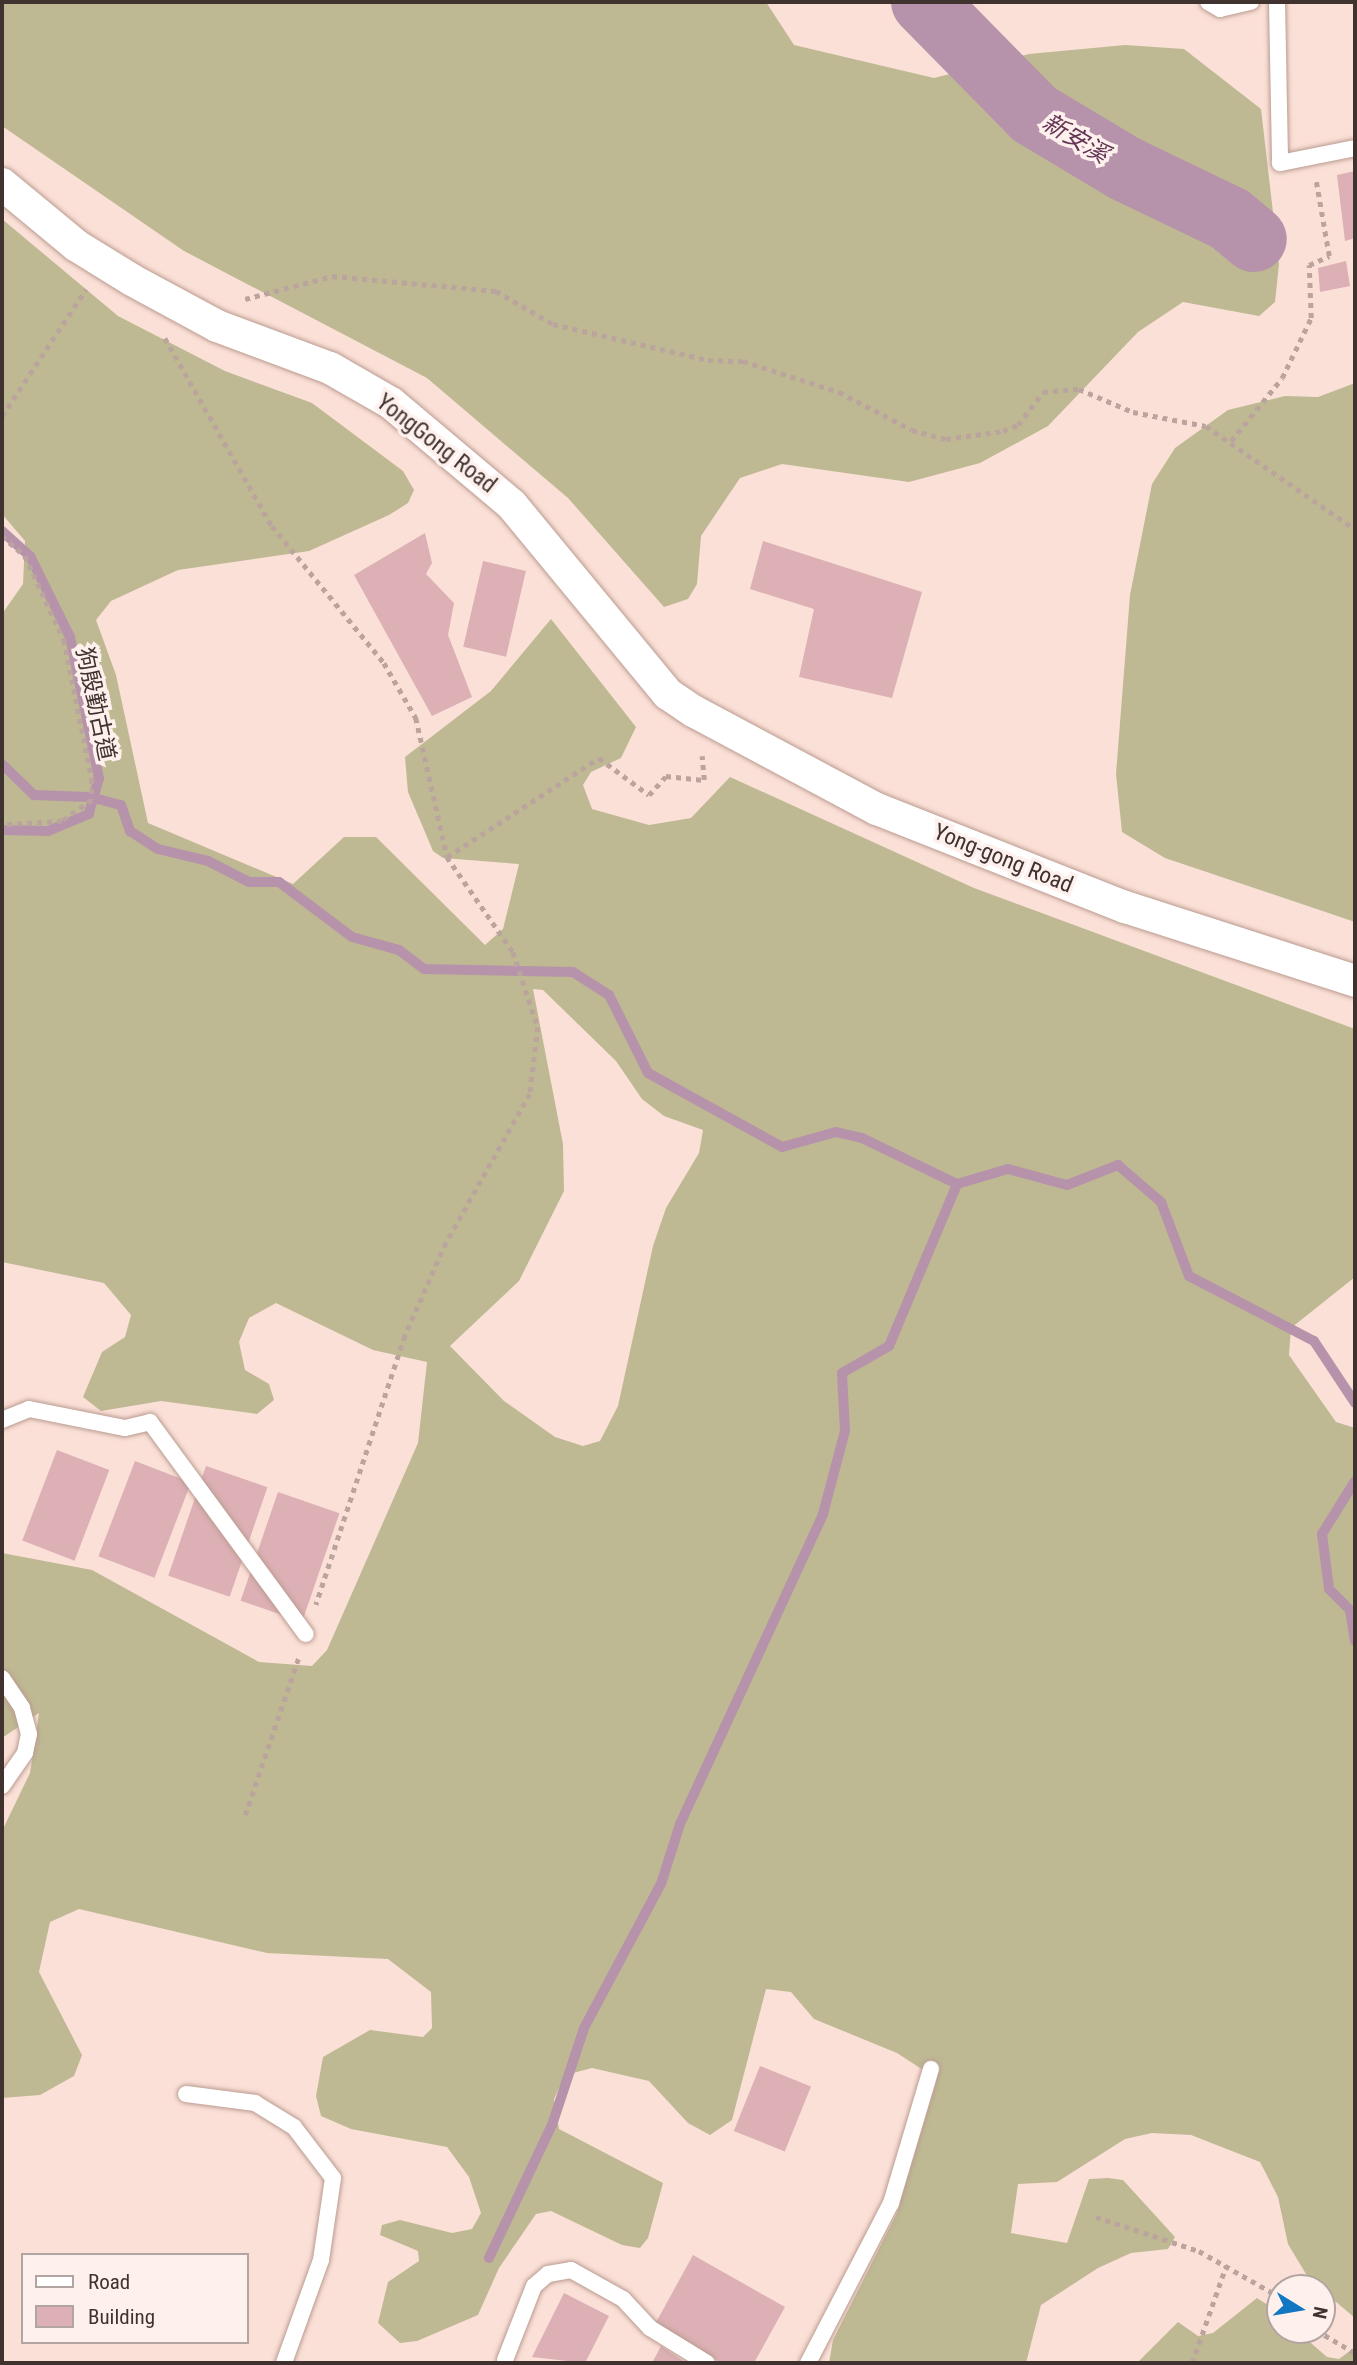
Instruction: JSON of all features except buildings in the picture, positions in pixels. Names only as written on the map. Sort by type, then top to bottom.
[{"type":"street","name":"YongGong Road","points":[[2,184],[77,246],[217,326],[330,368],[391,403],[512,505],[668,694],[695,712],[877,809],[1125,907],[1355,981]]},
{"type":"lane","points":[[1208,2],[1220,9],[1251,2]]},
{"type":"lane","points":[[1277,2],[1280,163],[1355,148]]},
{"type":"lane","points":[[2,1420],[29,1409],[125,1427],[149,1422],[306,1634]]},
{"type":"lane","points":[[2,1678],[22,1708],[29,1734],[25,1754],[2,1786]]},
{"type":"lane","points":[[808,2363],[891,2203],[931,2068]]},
{"type":"lane","points":[[186,2094],[255,2103],[294,2127],[333,2178],[321,2260],[284,2363]]},
{"type":"lane","points":[[505,2360],[534,2286],[548,2274],[570,2270],[623,2299],[650,2328],[707,2363]]},
{"type":"path","points":[[1231,441],[1300,349],[1311,318],[1309,265],[1329,256],[1308,158]]},
{"type":"path","points":[[217,326],[242,300],[309,278],[459,284],[496,291],[553,324],[708,360],[743,361],[839,391],[912,430],[946,439],[1018,425],[1043,392],[1064,386],[1133,412],[1206,426],[1231,441],[1259,468],[1355,529]]},
{"type":"path","points":[[2,416],[90,282]]},
{"type":"path","points":[[163,333],[272,526],[384,663],[416,718],[447,857],[517,964],[538,1027],[530,1094],[446,1243],[405,1336],[245,1815]]},
{"type":"path","name":"狗殷勤古道","points":[[2,536],[24,556],[64,640],[92,779],[92,800],[62,821],[2,825]]},
{"type":"path","points":[[447,857],[599,758],[649,795],[666,776],[705,780],[708,767],[701,754]]},
{"type":"path","points":[[1096,2217],[1226,2266],[1266,2289]]},
{"type":"path","points":[[1192,2363],[1226,2266]]},
{"type":"path","points":[[1336,2342],[1355,2353]]},
{"type":"shaded area","points":[[2,2],[766,2],[794,45],[934,78],[1029,54],[1125,45],[1184,49],[1261,109],[1279,264],[1275,302],[1259,316],[1183,302],[1138,332],[1048,426],[980,463],[909,482],[782,464],[740,478],[701,536],[697,584],[688,599],[664,607],[568,498],[427,378],[184,251],[2,126]]},
{"type":"shaded area","points":[[2,219],[118,316],[225,371],[312,403],[403,471],[414,490],[408,503],[389,515],[309,551],[178,570],[111,601],[96,620],[116,675],[148,823],[293,884],[344,837],[376,837],[485,945],[503,929],[519,864],[443,858],[433,851],[408,792],[405,757],[491,691],[551,619],[636,727],[621,758],[591,772],[583,785],[592,809],[649,825],[691,818],[730,777],[974,888],[1355,1029],[1355,1277],[1291,1328],[1289,1355],[1336,1422],[1355,1428],[1355,2318],[1336,2302],[1336,2274],[1306,2274],[1288,2244],[1278,2197],[1260,2162],[1191,2135],[1152,2133],[1125,2139],[1057,2182],[1018,2184],[1011,2233],[1067,2243],[1089,2179],[1108,2178],[1123,2180],[1175,2237],[1168,2249],[1131,2253],[1098,2268],[1041,2305],[1026,2363],[829,2363],[833,2340],[897,2213],[937,2079],[897,2053],[814,2019],[791,1992],[766,1989],[732,2120],[710,2135],[688,2123],[649,2081],[592,2068],[565,2075],[554,2099],[559,2129],[663,2183],[648,2238],[640,2248],[622,2245],[551,2211],[536,2214],[499,2268],[478,2315],[417,2341],[400,2343],[378,2323],[388,2282],[419,2261],[418,2251],[380,2235],[382,2225],[400,2220],[452,2233],[472,2229],[481,2213],[469,2177],[447,2147],[351,2129],[321,2116],[316,2096],[323,2057],[370,2030],[423,2037],[432,2028],[431,1992],[388,1959],[267,1953],[79,1909],[50,1922],[39,1972],[82,2055],[74,2076],[40,2095],[2,2098],[2,1831],[30,1773],[39,1713],[2,1738],[2,1553],[92,1570],[259,1662],[312,1666],[327,1650],[418,1443],[427,1362],[373,1350],[276,1303],[249,1318],[239,1342],[245,1370],[269,1384],[274,1400],[257,1414],[161,1401],[101,1411],[83,1397],[102,1352],[125,1337],[131,1315],[104,1283],[2,1262],[2,614],[23,584],[25,541],[2,514]],"holes":[[[533,989],[543,990],[616,1061],[642,1099],[664,1116],[703,1130],[699,1153],[666,1208],[653,1246],[618,1406],[600,1441],[583,1446],[555,1437],[504,1401],[450,1346],[519,1281],[564,1191],[563,1144]]]},
{"type":"shaded area","points":[[1355,383],[1355,922],[1165,858],[1122,832],[1116,774],[1130,595],[1152,484],[1175,448],[1228,410],[1285,396],[1318,397]]},
{"type":"shaded area","points":[[1257,2298],[1266,2304],[1266,2344],[1312,2344],[1327,2357],[1339,2359],[1355,2347],[1355,2363],[1137,2363],[1178,2322],[1198,2336],[1213,2333]]},
{"type":"waterway","name":"新安溪","points":[[924,2],[1034,114],[1126,169],[1230,219],[1254,239]]},
{"type":"waterway","points":[[2,531],[30,556],[70,637],[99,778],[89,814],[48,831],[2,830]]},
{"type":"waterway","points":[[2,764],[34,795],[88,797]]},
{"type":"waterway","points":[[94,798],[121,805],[130,831],[158,849],[208,861],[249,882],[279,882],[352,937],[399,950],[424,969],[573,972],[609,995],[648,1073],[782,1147],[836,1132],[862,1138],[957,1184],[1008,1169],[1067,1185],[1118,1165],[1161,1202],[1189,1276],[1314,1341],[1355,1403]]},
{"type":"waterway","points":[[489,2258],[552,2125],[584,2028],[661,1884],[680,1824],[823,1514],[845,1431],[842,1373],[889,1346],[957,1184]]},
{"type":"waterway","points":[[1355,1481],[1322,1534],[1329,1589],[1350,1610],[1355,1641]]}]
